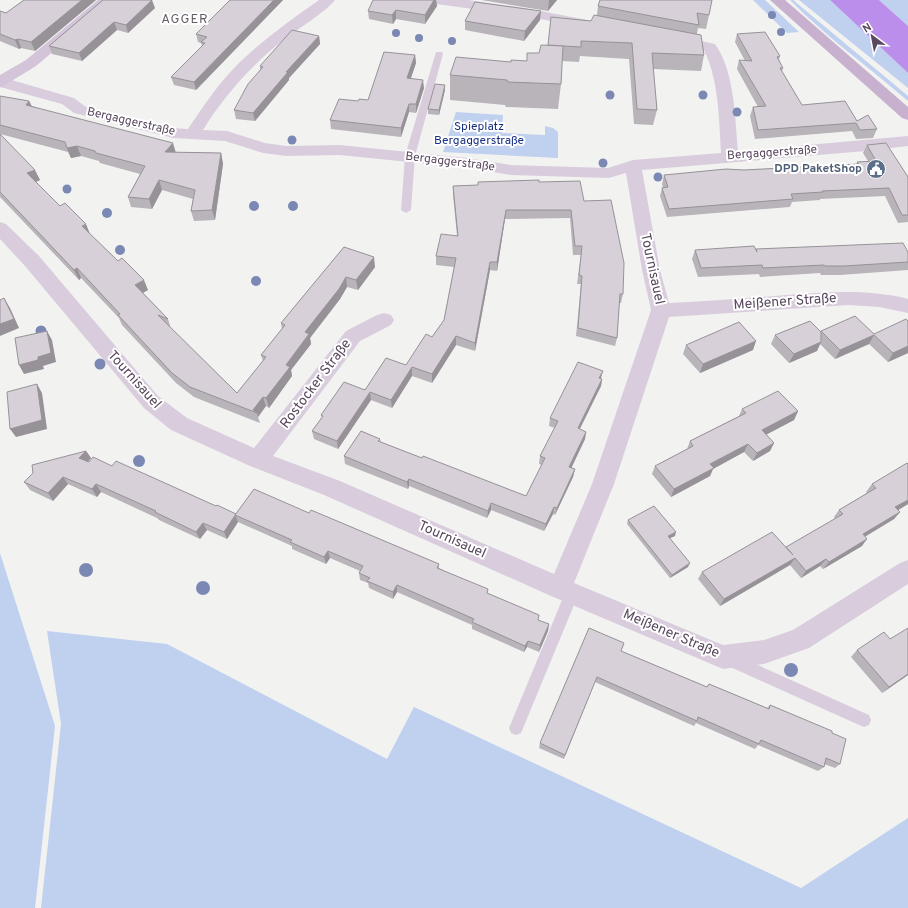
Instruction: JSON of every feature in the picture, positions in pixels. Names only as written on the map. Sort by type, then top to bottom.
[{"type":"main road","points":[[778,0],[908,114]]},
{"type":"street","points":[[0,82],[31,63],[107,0]]},
{"type":"street","points":[[193,133],[208,108],[235,75],[269,44],[328,0]]},
{"type":"street","points":[[436,0],[526,12],[599,26]]},
{"type":"street","points":[[659,37],[710,47],[716,55],[723,91],[730,156]]},
{"type":"street","name":"Bergaggerstraße","points":[[0,82],[68,102],[80,110],[173,133],[227,136],[263,148],[286,151],[340,150],[410,156],[511,170],[609,173],[633,165],[866,146],[908,141]]},
{"type":"street","name":"Tournisauel","points":[[0,228],[32,261],[152,402],[179,424],[258,460],[332,488],[566,591],[662,310],[651,270],[633,165]]},
{"type":"street","name":"Meißener Straße","points":[[662,310],[853,297],[891,301],[908,306]]},
{"type":"street","name":"Rostocker Straße","points":[[258,460],[353,336],[384,320]]},
{"type":"street","name":"Meißener Straße","points":[[566,591],[723,657],[764,652],[800,640],[908,571]]},
{"type":"lane","points":[[406,210],[410,156],[439,54]]},
{"type":"lane","points":[[516,728],[566,591]]},
{"type":"lane","points":[[723,657],[864,720]]},
{"type":"green space","points":[[753,0],[765,0],[799,32],[787,33]]},
{"type":"green space","points":[[790,0],[793,0],[908,96],[908,101],[833,39]]},
{"type":"green space","points":[[799,0],[830,0],[908,73],[908,88]]},
{"type":"green space","points":[[879,0],[908,0],[908,26]]},
{"type":"green space","name":"Spieplatz Bergaggerstraße","points":[[456,112],[503,115],[502,133],[545,135],[545,126],[553,128],[558,132],[558,158],[443,152]]},
{"type":"green space","points":[[0,553],[55,726],[35,908],[0,908]]},
{"type":"green space","points":[[47,631],[167,644],[387,759],[414,707],[801,888],[908,818],[908,908],[41,908],[61,724]]},
{"type":"shaded area","points":[[830,0],[879,0],[908,26],[908,73]]},
{"type":"building","points":[[24,0],[82,0],[31,42],[18,39],[15,40],[0,34],[0,11],[6,13]]},
{"type":"building","points":[[103,0],[152,0],[126,25],[114,22],[79,53],[49,46]]},
{"type":"building","points":[[230,0],[274,0],[194,82],[171,77],[205,43],[201,42],[207,37],[196,34]]},
{"type":"building","points":[[373,0],[434,0],[425,15],[396,10],[392,15],[368,11]]},
{"type":"building","points":[[600,0],[712,0],[709,15],[697,13],[699,25],[598,6]]},
{"type":"building","points":[[475,2],[541,11],[525,31],[465,21]]},
{"type":"building","points":[[594,15],[701,35],[704,55],[652,53],[657,110],[637,109],[632,43],[581,41],[581,47],[548,45],[551,17],[591,21]]},
{"type":"building","points":[[292,30],[319,36],[286,72],[288,72],[253,113],[234,110],[248,84],[263,67],[260,66]]},
{"type":"building","points":[[765,32],[780,56],[777,57],[783,68],[780,68],[802,105],[845,101],[857,121],[868,115],[877,129],[860,130],[856,123],[758,130],[753,107],[766,106],[739,60],[752,61],[737,34]]},
{"type":"building","points":[[541,45],[563,46],[561,84],[508,82],[507,80],[450,75],[456,57],[511,62],[511,60],[527,61],[527,53],[539,53]]},
{"type":"building","points":[[384,52],[415,55],[407,78],[423,80],[416,104],[409,104],[401,128],[330,120],[339,99],[358,101],[359,99],[368,100]]},
{"type":"building","points":[[435,84],[445,85],[439,110],[428,109]]},
{"type":"building","points":[[0,96],[29,101],[26,105],[173,143],[165,152],[221,153],[212,210],[191,211],[195,190],[159,180],[149,199],[128,197],[145,166],[96,153],[95,151],[77,146],[67,148],[65,142],[0,125]]},
{"type":"building","points":[[0,134],[35,170],[27,173],[60,206],[65,203],[86,224],[82,226],[118,261],[122,258],[144,280],[135,285],[168,319],[158,315],[237,393],[266,357],[261,355],[285,325],[281,323],[344,247],[374,257],[356,280],[346,277],[339,289],[305,332],[309,334],[286,365],[290,367],[266,398],[263,397],[253,410],[257,413],[190,387],[172,373],[77,268],[74,270],[0,192]]},
{"type":"building","points":[[886,143],[908,177],[908,215],[902,215],[889,188],[822,191],[823,192],[791,194],[793,199],[669,209],[662,188],[668,187],[664,175],[726,169],[744,170],[859,164],[857,162],[876,161],[867,145]]},
{"type":"building","points":[[539,180],[539,182],[580,181],[584,201],[611,200],[624,263],[623,294],[620,294],[617,338],[578,328],[582,276],[579,275],[582,246],[575,246],[571,210],[506,210],[497,262],[490,262],[475,343],[456,336],[432,374],[412,367],[391,400],[370,392],[337,441],[312,431],[323,416],[321,415],[344,382],[365,390],[386,358],[406,365],[426,334],[432,337],[444,320],[456,258],[436,256],[441,234],[458,236],[453,186],[478,185],[478,182]]},
{"type":"building","points":[[903,243],[908,252],[908,262],[844,266],[824,265],[763,268],[762,265],[701,268],[695,250],[754,246],[757,252],[756,249]]},
{"type":"building","points":[[4,298],[14,319],[0,324],[0,300]]},
{"type":"building","points":[[855,316],[874,334],[906,319],[908,321],[908,346],[893,353],[874,335],[840,350],[821,331]]},
{"type":"building","points":[[810,321],[821,332],[821,342],[794,354],[775,335]]},
{"type":"building","points":[[739,322],[756,341],[703,364],[686,345]]},
{"type":"building","points":[[47,331],[51,353],[38,357],[38,360],[19,365],[15,338]]},
{"type":"building","points":[[578,362],[603,371],[599,378],[602,379],[578,428],[586,432],[569,467],[575,469],[557,508],[554,507],[546,524],[491,503],[488,511],[409,479],[407,482],[344,456],[361,431],[380,439],[378,441],[422,458],[423,456],[526,496],[545,458],[540,456],[558,421],[550,418]]},
{"type":"building","points":[[37,384],[42,420],[10,429],[7,392]]},
{"type":"building","points":[[778,391],[798,411],[762,430],[774,443],[757,453],[748,444],[710,464],[714,468],[674,489],[655,466],[693,446],[690,441],[746,413],[742,409]]},
{"type":"building","points":[[86,451],[79,458],[89,462],[93,457],[112,466],[116,461],[236,514],[224,532],[203,523],[196,532],[155,512],[156,511],[96,484],[92,489],[63,477],[48,493],[24,482],[33,473],[32,465]]},
{"type":"building","points":[[907,463],[908,500],[895,507],[900,512],[863,534],[867,539],[829,562],[826,559],[806,571],[795,558],[724,599],[702,572],[772,532],[793,555],[786,547],[843,514],[839,510],[876,488],[872,484]]},
{"type":"building","points":[[254,489],[309,513],[311,510],[439,564],[437,568],[488,589],[487,593],[539,615],[538,620],[549,624],[540,645],[528,641],[525,646],[472,622],[474,619],[397,585],[393,592],[367,581],[370,578],[359,573],[363,566],[328,551],[324,557],[290,542],[292,540],[235,515]]},
{"type":"building","points":[[654,506],[676,532],[668,536],[690,563],[672,575],[628,520]]},
{"type":"building","points":[[589,628],[624,643],[621,651],[707,687],[709,684],[769,709],[770,705],[832,731],[832,733],[846,739],[840,764],[826,758],[824,767],[761,740],[759,744],[698,717],[697,721],[597,677],[565,755],[540,743]]},
{"type":"building","points":[[908,628],[908,674],[889,687],[857,650],[884,632],[890,639]]},
{"type":"place","name":"DPD PaketShop","points":[[876,169]]},
{"type":"district","name":"AGGER","points":[[185,20]]}]
